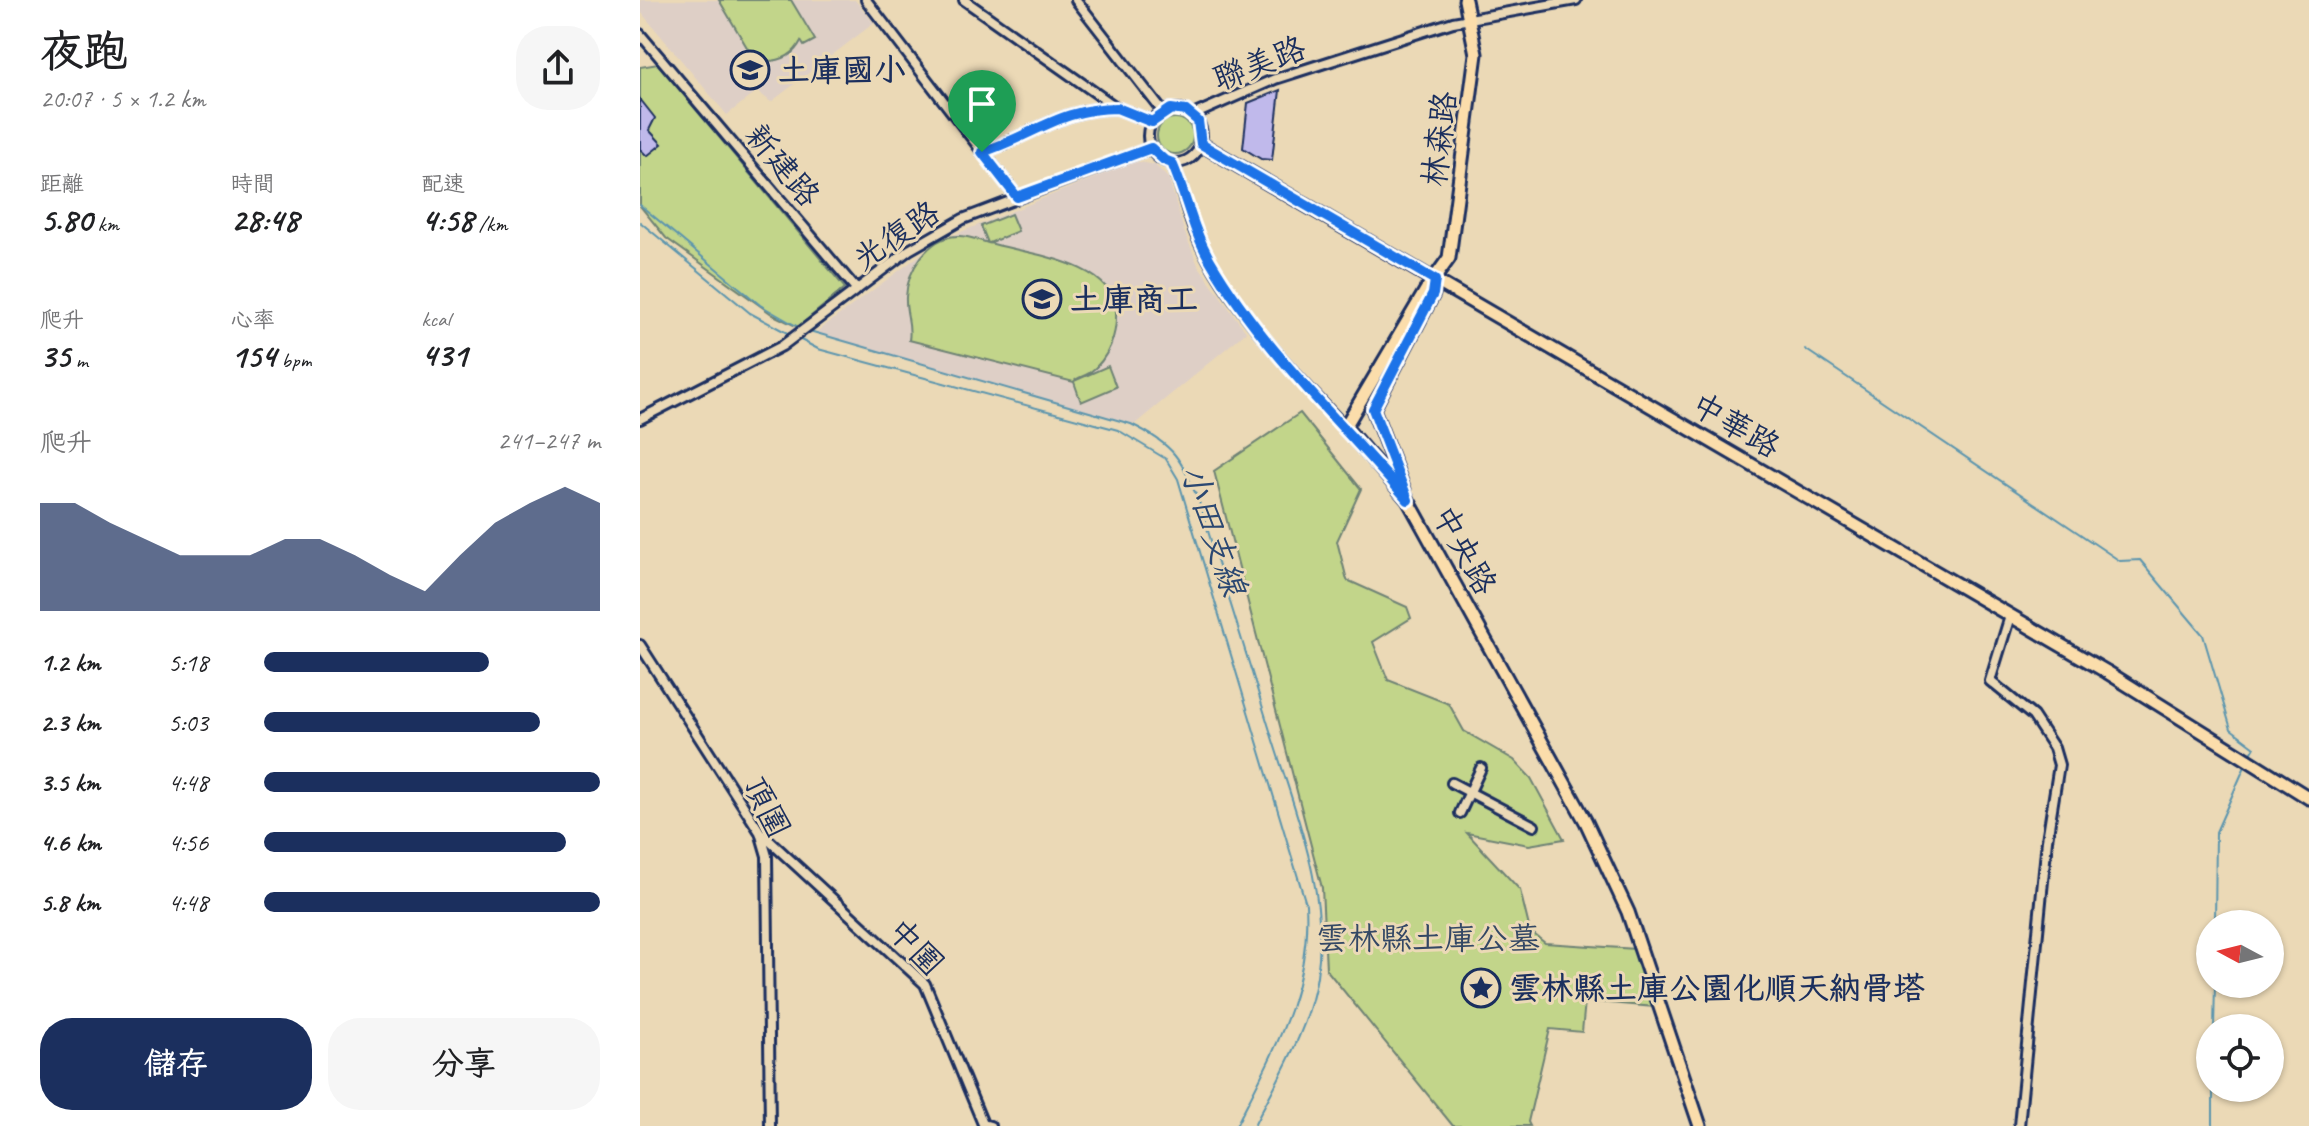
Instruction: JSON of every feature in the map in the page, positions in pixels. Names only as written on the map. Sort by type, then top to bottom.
[{"type":"main road","name":"林森路","points":[[1345,427],[1426,290],[1449,258],[1476,54],[1465,0]]},
{"type":"main road","name":"中華路","points":[[1201,144],[2010,616],[2309,798]]},
{"type":"main road","name":"林森路","points":[[1408,500],[1373,409],[1433,294],[1435,280]]},
{"type":"main road","name":"中央路","points":[[1345,427],[1408,500],[1586,822],[1628,912],[1700,1126]]},
{"type":"street","points":[[866,0],[1017,197]]},
{"type":"street","points":[[964,0],[1117,108],[1152,122]]},
{"type":"street","points":[[1076,0],[1163,112]]},
{"type":"street","name":"聯美路","points":[[1193,115],[1275,79],[1471,19],[1576,0]]},
{"type":"street","name":"新建路","points":[[640,34],[857,290]]},
{"type":"street","points":[[982,152],[1008,144],[1084,109],[1117,108]]},
{"type":"street","points":[[1178,109],[1193,115],[1201,128],[1201,144],[1190,158],[1172,163],[1164,160],[1151,148],[1148,140],[1152,122],[1163,112],[1178,109]]},
{"type":"street","name":"光復路","points":[[640,419],[782,346],[923,242],[963,219],[1151,148]]},
{"type":"street","name":"中央路","points":[[1172,163],[1193,228],[1230,291],[1255,327],[1345,427]]},
{"type":"street","points":[[2010,616],[1990,681],[2033,716],[2054,748],[2059,765],[2047,840],[2019,1126]]},
{"type":"street","name":"頂圍","points":[[640,645],[760,832],[767,856],[770,1126]]},
{"type":"street","points":[[1460,813],[1481,768]]},
{"type":"street","points":[[1452,783],[1534,826]]},
{"type":"street","name":"中圍","points":[[760,832],[925,984],[983,1124],[990,1126]]},
{"type":"shaded area","name":"土庫國小","points":[[640,0],[855,0],[874,23],[771,102],[757,91],[727,115],[640,11]]},
{"type":"shaded area","name":"土庫商工","points":[[1135,161],[1155,165],[1169,179],[1184,231],[1198,265],[1246,332],[1135,424],[815,333],[939,241]]},
{"type":"green space","points":[[719,0],[791,0],[815,40],[804,46],[801,41],[787,56],[767,61],[769,66],[761,71]]},
{"type":"green space","points":[[658,64],[845,288],[798,327],[773,315],[666,238],[640,206],[640,67]]},
{"type":"green space","points":[[1175,118],[1187,124],[1193,136],[1187,148],[1175,154],[1163,148],[1157,136],[1163,124]]},
{"type":"green space","points":[[1011,214],[1018,231],[989,243],[1046,256],[1085,271],[1101,282],[1112,295],[1116,320],[1110,346],[1096,367],[1074,381],[1108,366],[1116,387],[1081,402],[1074,382],[909,340],[907,287],[921,257],[937,242],[947,238],[965,236],[988,243],[981,226]]},
{"type":"green space","name":"雲林縣土庫公墓","points":[[1300,413],[1361,489],[1337,541],[1347,580],[1407,607],[1411,618],[1373,642],[1388,680],[1449,704],[1464,731],[1514,760],[1531,778],[1564,839],[1529,845],[1467,833],[1520,890],[1530,931],[1545,943],[1636,949],[1656,1007],[1585,1001],[1582,1032],[1550,1029],[1528,1122],[1530,1126],[1453,1126],[1326,969],[1322,888],[1214,471]]},
{"type":"building","points":[[1280,90],[1272,160],[1261,159],[1243,148],[1248,103]]},
{"type":"building","points":[[640,99],[655,118],[649,130],[662,144],[647,156],[640,149]]},
{"type":"waterway","points":[[640,205],[760,305],[800,328]]},
{"type":"waterway","name":"小田支線","points":[[640,222],[750,313],[791,335]]},
{"type":"waterway","points":[[806,330],[1131,424],[1158,439],[1181,464],[1199,502],[1300,823],[1319,914],[1320,945],[1313,996],[1292,1053],[1254,1126]]},
{"type":"waterway","name":"小田支線","points":[[797,338],[818,349],[1118,430],[1166,459],[1178,479],[1306,904],[1306,935],[1296,993],[1276,1046],[1236,1126]]},
{"type":"waterway","points":[[1805,349],[2120,561],[2140,560],[2203,635],[2231,729],[2255,747],[2251,754]]},
{"type":"waterway","points":[[2215,910],[2216,832],[2246,764]]},
{"type":"waterway","points":[[2214,1014],[2215,998]]},
{"type":"waterway","points":[[2213,1102],[2213,1126]]},
{"type":"place","name":"土庫國小","points":[[750,70]]},
{"type":"place","name":"土庫商工","points":[[1042,299]]},
{"type":"place","name":"雲林縣土庫公園化順天納骨塔","points":[[1481,988]]},
{"type":"route","points":[[1117,108],[1152,122],[1171,109],[1186,111],[1198,121],[1201,144],[1435,280],[1433,294],[1373,409],[1376,425],[1408,500],[1255,327],[1209,259],[1193,228],[1172,163],[1156,155],[1151,148],[1017,197],[982,152],[1008,144],[1084,109],[1117,108]]}]
